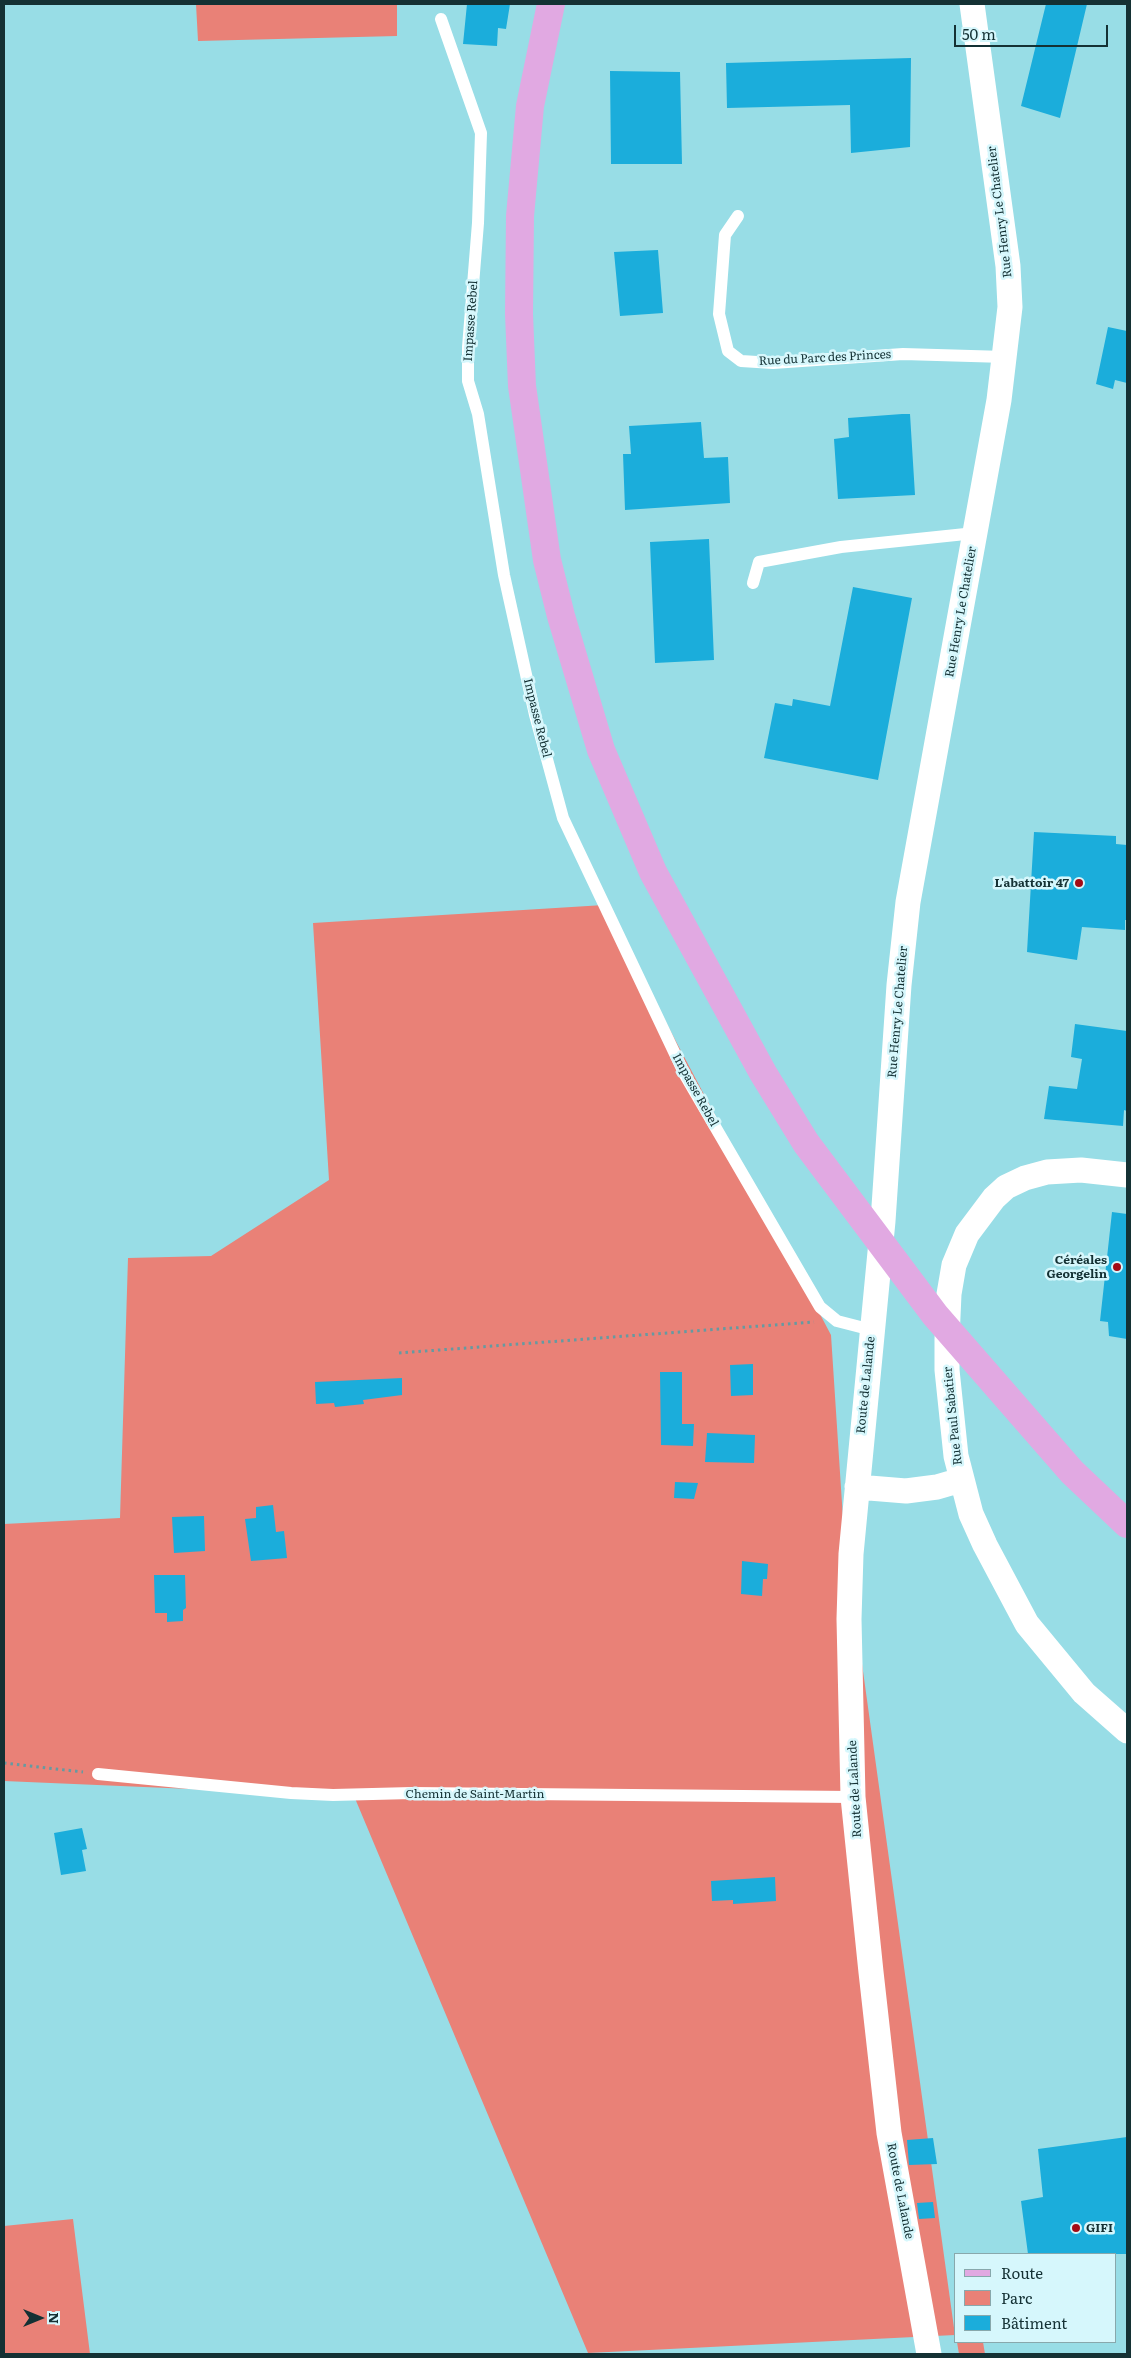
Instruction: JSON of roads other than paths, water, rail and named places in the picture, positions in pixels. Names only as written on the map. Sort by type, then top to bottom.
[{"type":"main road","points":[[551,4],[530,106],[520,216],[519,314],[522,386],[547,560],[561,616],[601,750],[653,872],[763,1072],[806,1143],[902,1269],[935,1316],[1072,1472],[1127,1524]]},
{"type":"street","name":"Rue Henry Le Chatelier","points":[[883,1221],[899,985],[908,902],[976,533],[1005,357],[1010,307],[1008,266],[972,4]]},
{"type":"street","name":"Rue Paul Sabatier","points":[[1127,1175],[1080,1170],[1047,1172],[1025,1178],[1006,1187],[994,1198],[967,1234],[954,1265],[949,1294],[947,1339],[951,1419],[961,1480],[971,1514],[985,1545],[1027,1624],[1084,1693],[1127,1731]]},
{"type":"street","name":"Route de Lalande","points":[[883,1221],[851,1554],[849,1619],[853,1797],[890,2133],[929,2354]]},
{"type":"street","points":[[857,1487],[906,1491],[936,1487],[961,1480]]},
{"type":"lane","name":"Impasse Rebel","points":[[441,19],[481,133],[478,223],[468,347],[468,381],[478,414],[506,585],[535,715],[563,818],[685,1075],[820,1307],[837,1321],[872,1330]]},
{"type":"lane","name":"Rue du Parc des Princes","points":[[738,216],[725,235],[719,314],[728,351],[741,361],[773,363],[903,354],[1005,357]]},
{"type":"lane","points":[[753,583],[759,562],[841,547],[976,533]]},
{"type":"lane","name":"Chemin de Saint-Martin","points":[[98,1774],[291,1793],[333,1795],[412,1793],[853,1797]]},
{"type":"place","name":"L'abattoir 47","points":[[1079,883]]},
{"type":"place","name":"Céréales Georgelin","points":[[1117,1267]]},
{"type":"place","name":"GIFI","points":[[1076,2228]]}]
